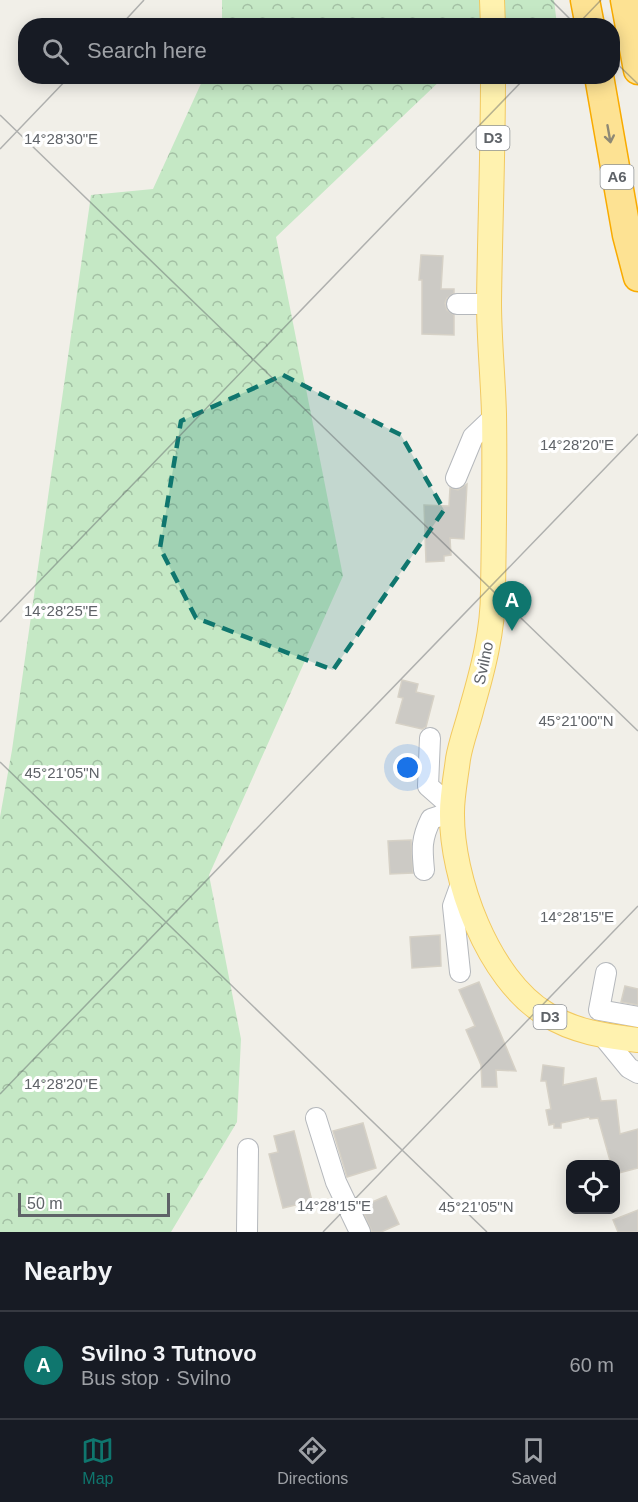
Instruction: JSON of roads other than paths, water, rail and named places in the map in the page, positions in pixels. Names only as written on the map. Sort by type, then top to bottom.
[{"type":"highway","points":[[585,0],[588,18]]},
{"type":"highway","points":[[625,0],[638,70]]},
{"type":"highway","name":"A6","points":[[600,84],[627,235],[638,277]]},
{"type":"main road","points":[[492,0],[493,18]]},
{"type":"main road","name":"Svilno","points":[[493,84],[489,304],[494,417],[493,597],[488,644],[459,755],[452,810],[454,841],[462,881],[473,913],[489,950],[508,981],[545,1014],[580,1030],[638,1040]]},
{"type":"street","points":[[457,303],[489,304]]},
{"type":"street","points":[[456,478],[472,437],[494,417]]},
{"type":"street","points":[[424,870],[422,842],[426,828],[431,819],[452,810],[428,786],[430,738]]},
{"type":"street","points":[[460,972],[453,906],[462,881]]},
{"type":"street","points":[[606,974],[599,1010],[638,1017]]},
{"type":"street","points":[[602,1035],[629,1068],[638,1073]]},
{"type":"street","points":[[316,1118],[339,1189],[360,1232]]},
{"type":"street","points":[[247,1232],[248,1149]]},
{"type":"place","name":"Svilno 3 Tutnovo","points":[[512,631]]}]
